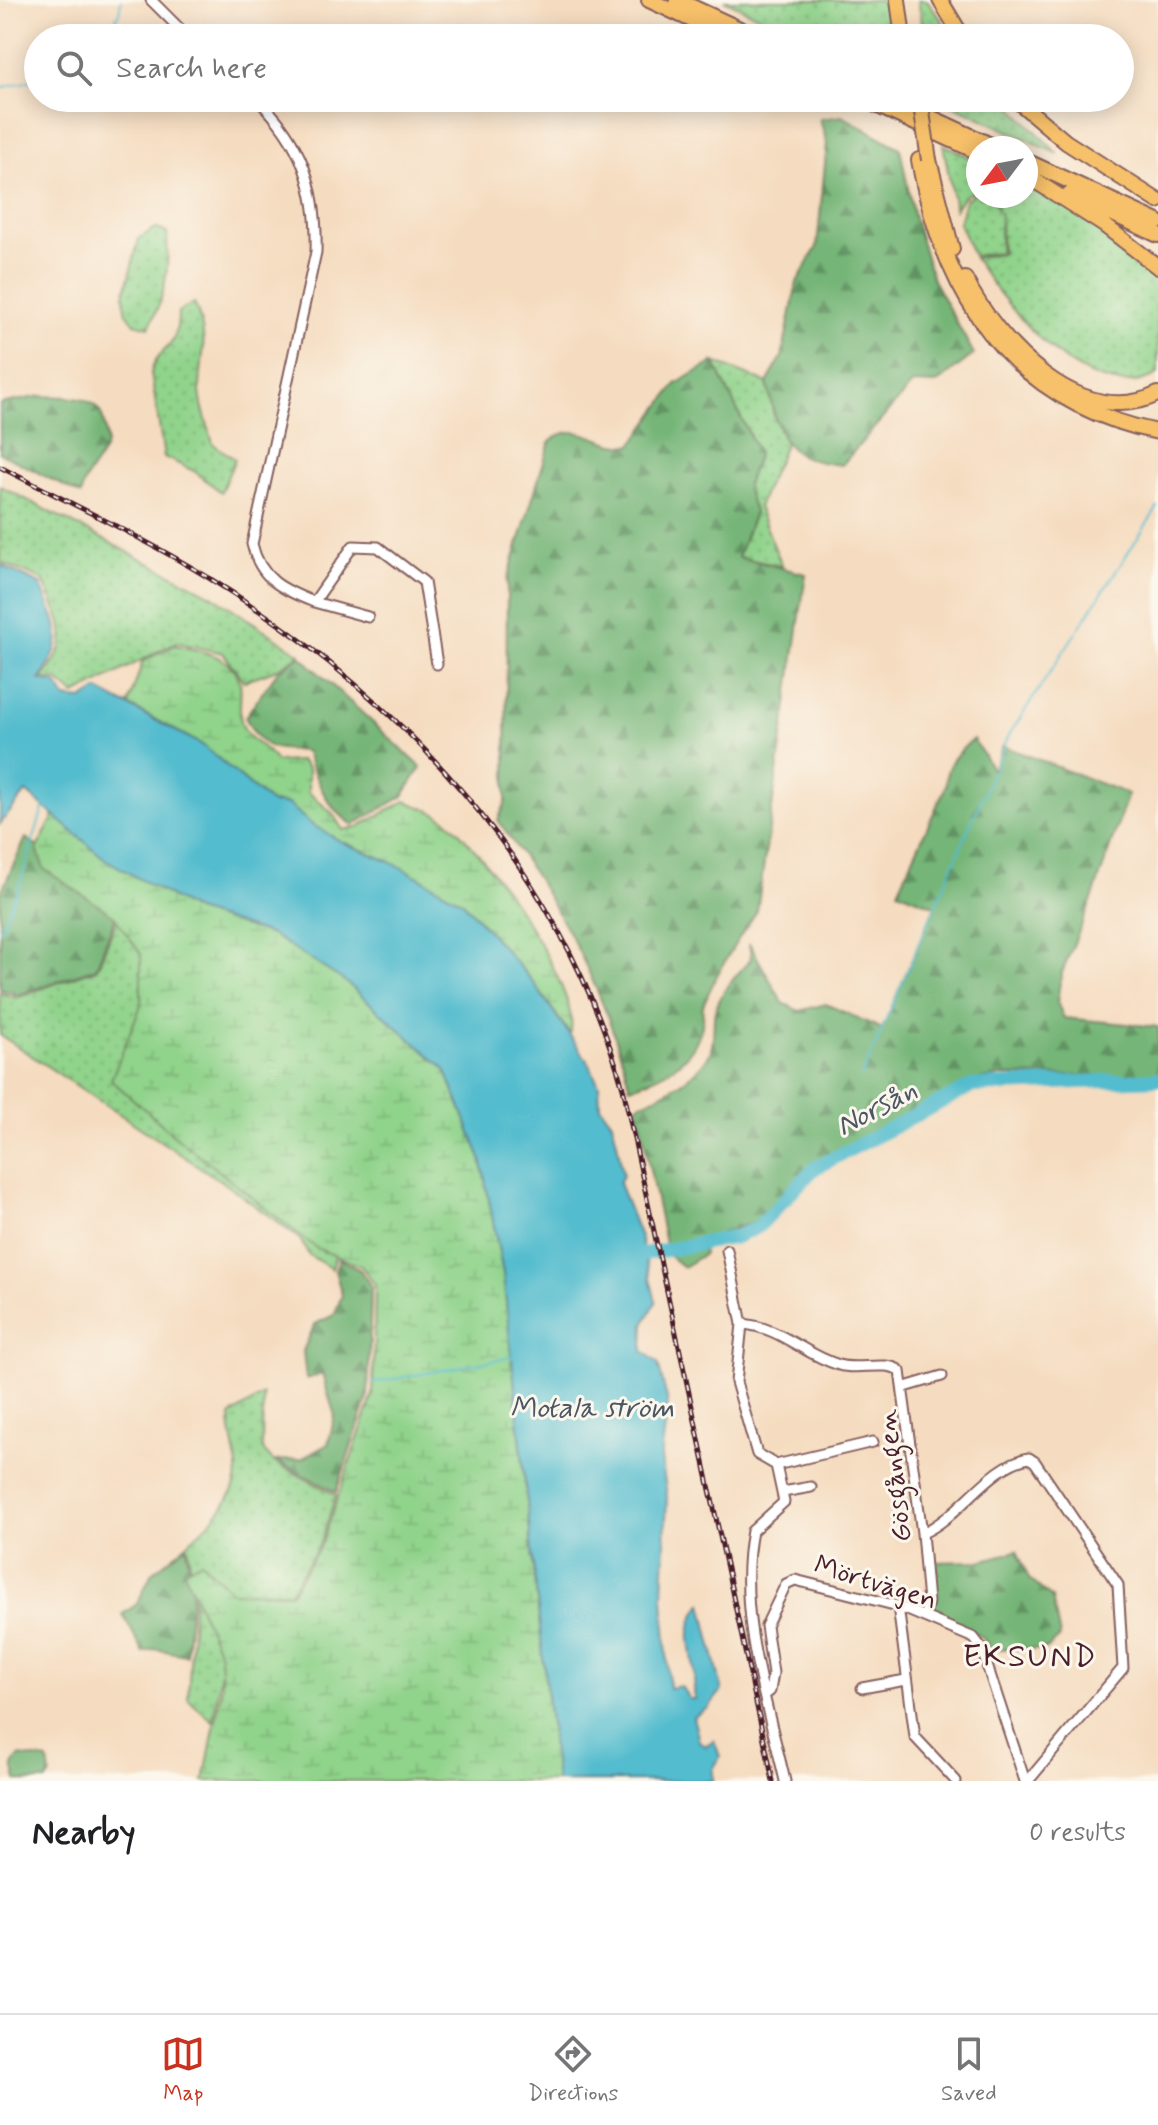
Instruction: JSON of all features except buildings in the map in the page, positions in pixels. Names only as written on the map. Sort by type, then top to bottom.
[{"type":"highway","points":[[649,0],[700,24]]},
{"type":"highway","points":[[677,0],[729,24]]},
{"type":"highway","points":[[898,0],[901,24]]},
{"type":"highway","points":[[908,0],[911,24]]},
{"type":"highway","points":[[940,0],[955,24]]},
{"type":"highway","points":[[891,112],[966,146]]},
{"type":"highway","points":[[913,112],[924,160],[958,265],[988,316],[1015,348],[1063,386],[1095,400],[1128,405],[1158,394]]},
{"type":"highway","points":[[919,112],[971,136]]},
{"type":"highway","points":[[921,112],[934,228],[967,303],[1002,348],[1026,371],[1066,399],[1115,422],[1158,432]]},
{"type":"highway","points":[[1031,112],[1066,142],[1158,201]]},
{"type":"highway","points":[[1038,167],[1158,222]]},
{"type":"highway","points":[[1038,180],[1158,235]]},
{"type":"highway","points":[[1038,182],[1104,225],[1158,267]]},
{"type":"street","points":[[151,0],[175,24]]},
{"type":"street","points":[[269,112],[284,129],[303,162],[314,198],[317,227],[316,252],[252,544],[255,558],[272,582],[314,602],[368,617]]},
{"type":"street","points":[[314,602],[353,546],[378,547],[424,582],[437,664]]},
{"type":"street","points":[[727,1250],[742,1324],[736,1382],[757,1454],[776,1465],[873,1442]]},
{"type":"street","points":[[742,1324],[774,1330],[800,1349],[837,1365],[857,1369],[897,1368],[904,1383],[942,1376]]},
{"type":"street","name":"Gösgången","points":[[904,1383],[922,1533],[928,1602],[925,1615]]},
{"type":"street","points":[[922,1533],[947,1519],[990,1480],[1029,1458],[1035,1462],[1118,1585],[1123,1668],[1026,1781]]},
{"type":"street","points":[[776,1465],[784,1502],[752,1531],[751,1618],[785,1781]]},
{"type":"street","points":[[783,1492],[811,1487]]},
{"type":"street","name":"Mörtvägen","points":[[766,1694],[770,1691],[773,1673],[766,1626],[786,1584],[802,1581],[925,1615],[974,1638],[985,1656],[1026,1781]]},
{"type":"street","points":[[898,1606],[915,1737],[956,1781]]},
{"type":"street","points":[[862,1688],[906,1680]]},
{"type":"green space","points":[[724,0],[890,0],[893,24],[775,24]]},
{"type":"green space","points":[[918,0],[927,0],[945,24],[922,24]]},
{"type":"green space","points":[[968,112],[1017,112],[1058,154],[1038,145],[1038,136],[1019,136]]},
{"type":"green space","points":[[842,116],[900,148],[914,218],[933,280],[974,354],[936,384],[913,383],[842,465],[806,458],[786,442],[775,417],[767,383],[782,357],[797,282],[817,247],[827,143],[820,119]]},
{"type":"green space","points":[[943,144],[966,155],[966,195],[955,209]]},
{"type":"green space","points":[[1038,190],[1059,200],[1150,270],[1158,282],[1158,374],[1131,382],[1104,379],[1078,368],[1028,327],[974,258],[1002,253],[1000,212],[1000,252],[973,256],[959,223],[966,199],[966,208],[996,208],[998,211],[997,208],[1038,208]]},
{"type":"green space","points":[[155,228],[167,233],[167,258],[163,293],[149,327],[134,323],[125,310],[124,295],[139,239]]},
{"type":"green space","points":[[194,303],[203,337],[200,389],[203,409],[213,444],[235,459],[221,492],[194,471],[164,457],[151,373],[158,357],[175,336],[178,312]]},
{"type":"green space","points":[[714,362],[767,383],[774,416],[785,444],[758,507],[782,566],[738,557],[754,513],[746,487],[758,453]]},
{"type":"green space","points":[[714,362],[758,453],[746,487],[754,512],[738,557],[806,574],[757,911],[709,991],[703,1005],[700,1034],[694,1046],[666,1072],[630,1087],[607,1014],[577,948],[541,884],[498,820],[506,802],[507,581],[550,442],[570,432],[610,443],[632,445],[676,384]]},
{"type":"green space","points":[[41,396],[80,399],[96,407],[101,414],[106,444],[85,481],[81,495],[0,453],[0,404]]},
{"type":"green space","points":[[0,486],[212,595],[300,654],[277,669],[244,681],[223,653],[176,642],[75,695],[57,680],[42,679],[59,652],[62,641],[60,620],[43,580],[0,562]]},
{"type":"green space","points":[[175,645],[214,655],[230,666],[240,683],[240,716],[247,734],[276,762],[301,761],[308,769],[308,792],[332,813],[343,830],[358,827],[405,801],[440,815],[460,833],[503,887],[546,954],[562,987],[570,1014],[570,1034],[533,982],[463,902],[395,864],[342,842],[311,824],[288,804],[271,803],[201,744],[128,705],[143,661]]},
{"type":"green space","points":[[300,656],[421,767],[403,796],[353,825],[328,801],[305,751],[268,746],[257,736],[245,717],[278,671]]},
{"type":"green space","points":[[973,739],[993,770],[1003,746],[1128,794],[1093,897],[1061,975],[1057,1002],[1064,1018],[1158,1027],[1158,1075],[999,1076],[968,1082],[814,1163],[763,1219],[701,1240],[704,1254],[683,1267],[667,1254],[637,1105],[687,1079],[709,1055],[717,1004],[751,959],[749,943],[783,1003],[799,1011],[826,1004],[882,1029],[935,906],[898,891],[946,786],[947,771],[957,754]]},
{"type":"green space","points":[[55,814],[105,859],[196,911],[272,935],[346,982],[445,1069],[481,1158],[503,1273],[556,1781],[204,1781],[222,1686],[220,1655],[184,1571],[201,1561],[232,1592],[291,1593],[322,1543],[373,1395],[375,1285],[361,1266],[316,1248],[181,1141],[111,1080],[141,1005],[141,954],[113,915],[44,869],[37,848]]},
{"type":"green space","points":[[26,838],[118,910],[96,968],[18,995],[0,989],[0,894]]},
{"type":"green space","points":[[120,912],[345,1226],[332,1269],[309,1255],[300,1239],[230,1187],[0,1035],[0,992],[16,998],[97,969]]},
{"type":"green space","points":[[339,1259],[360,1270],[371,1287],[368,1397],[336,1492],[276,1461],[301,1459],[328,1444],[335,1416],[322,1374],[306,1379],[303,1351],[315,1324],[334,1315],[342,1295],[335,1271]]},
{"type":"green space","points":[[263,1395],[262,1449],[274,1462],[336,1495],[321,1542],[290,1592],[247,1591],[226,1642],[213,1721],[188,1699],[194,1591],[187,1544],[221,1509],[234,1489],[237,1466],[230,1416]]},
{"type":"green space","points":[[186,1545],[192,1590],[186,1655],[155,1649],[143,1652],[123,1614],[137,1604],[152,1573]]},
{"type":"green space","points":[[1017,1551],[1029,1579],[1052,1598],[1060,1637],[1047,1649],[991,1649],[982,1637],[932,1613],[932,1562],[980,1561]]},
{"type":"green space","points":[[19,1756],[48,1760],[50,1774],[46,1781],[17,1781],[13,1765]]},
{"type":"water","name":"Motala ström","points":[[0,565],[40,584],[56,623],[57,643],[40,680],[56,683],[65,698],[82,700],[98,690],[201,744],[271,803],[288,804],[311,824],[342,842],[395,864],[463,902],[533,982],[587,1060],[599,1085],[600,1106],[612,1122],[623,1175],[619,1183],[640,1237],[656,1302],[644,1324],[643,1351],[658,1363],[668,1403],[661,1458],[667,1495],[663,1597],[669,1688],[681,1686],[689,1699],[695,1699],[690,1630],[702,1603],[722,1690],[708,1708],[693,1717],[699,1741],[705,1746],[714,1740],[720,1757],[713,1769],[713,1781],[556,1781],[503,1273],[481,1158],[445,1069],[346,982],[272,935],[196,911],[105,859],[26,792],[0,824]]},
{"type":"waterway","points":[[113,24],[121,0]]},
{"type":"waterway","points":[[0,88],[24,82]]},
{"type":"waterway","points":[[861,1078],[1009,735],[1158,507]]},
{"type":"waterway","points":[[0,930],[19,887],[44,805]]},
{"type":"waterway","name":"Norsån","points":[[644,1254],[736,1237],[758,1227],[815,1168],[972,1086],[1158,1079]]},
{"type":"waterway","points":[[373,1383],[512,1357]]},
{"type":"railway","points":[[0,467],[132,534],[209,578],[280,625],[347,677],[408,733],[465,794],[515,860],[559,931],[595,1007],[623,1088],[773,1781]]},
{"type":"district","name":"EKSUND","points":[[1030,1655]]}]
